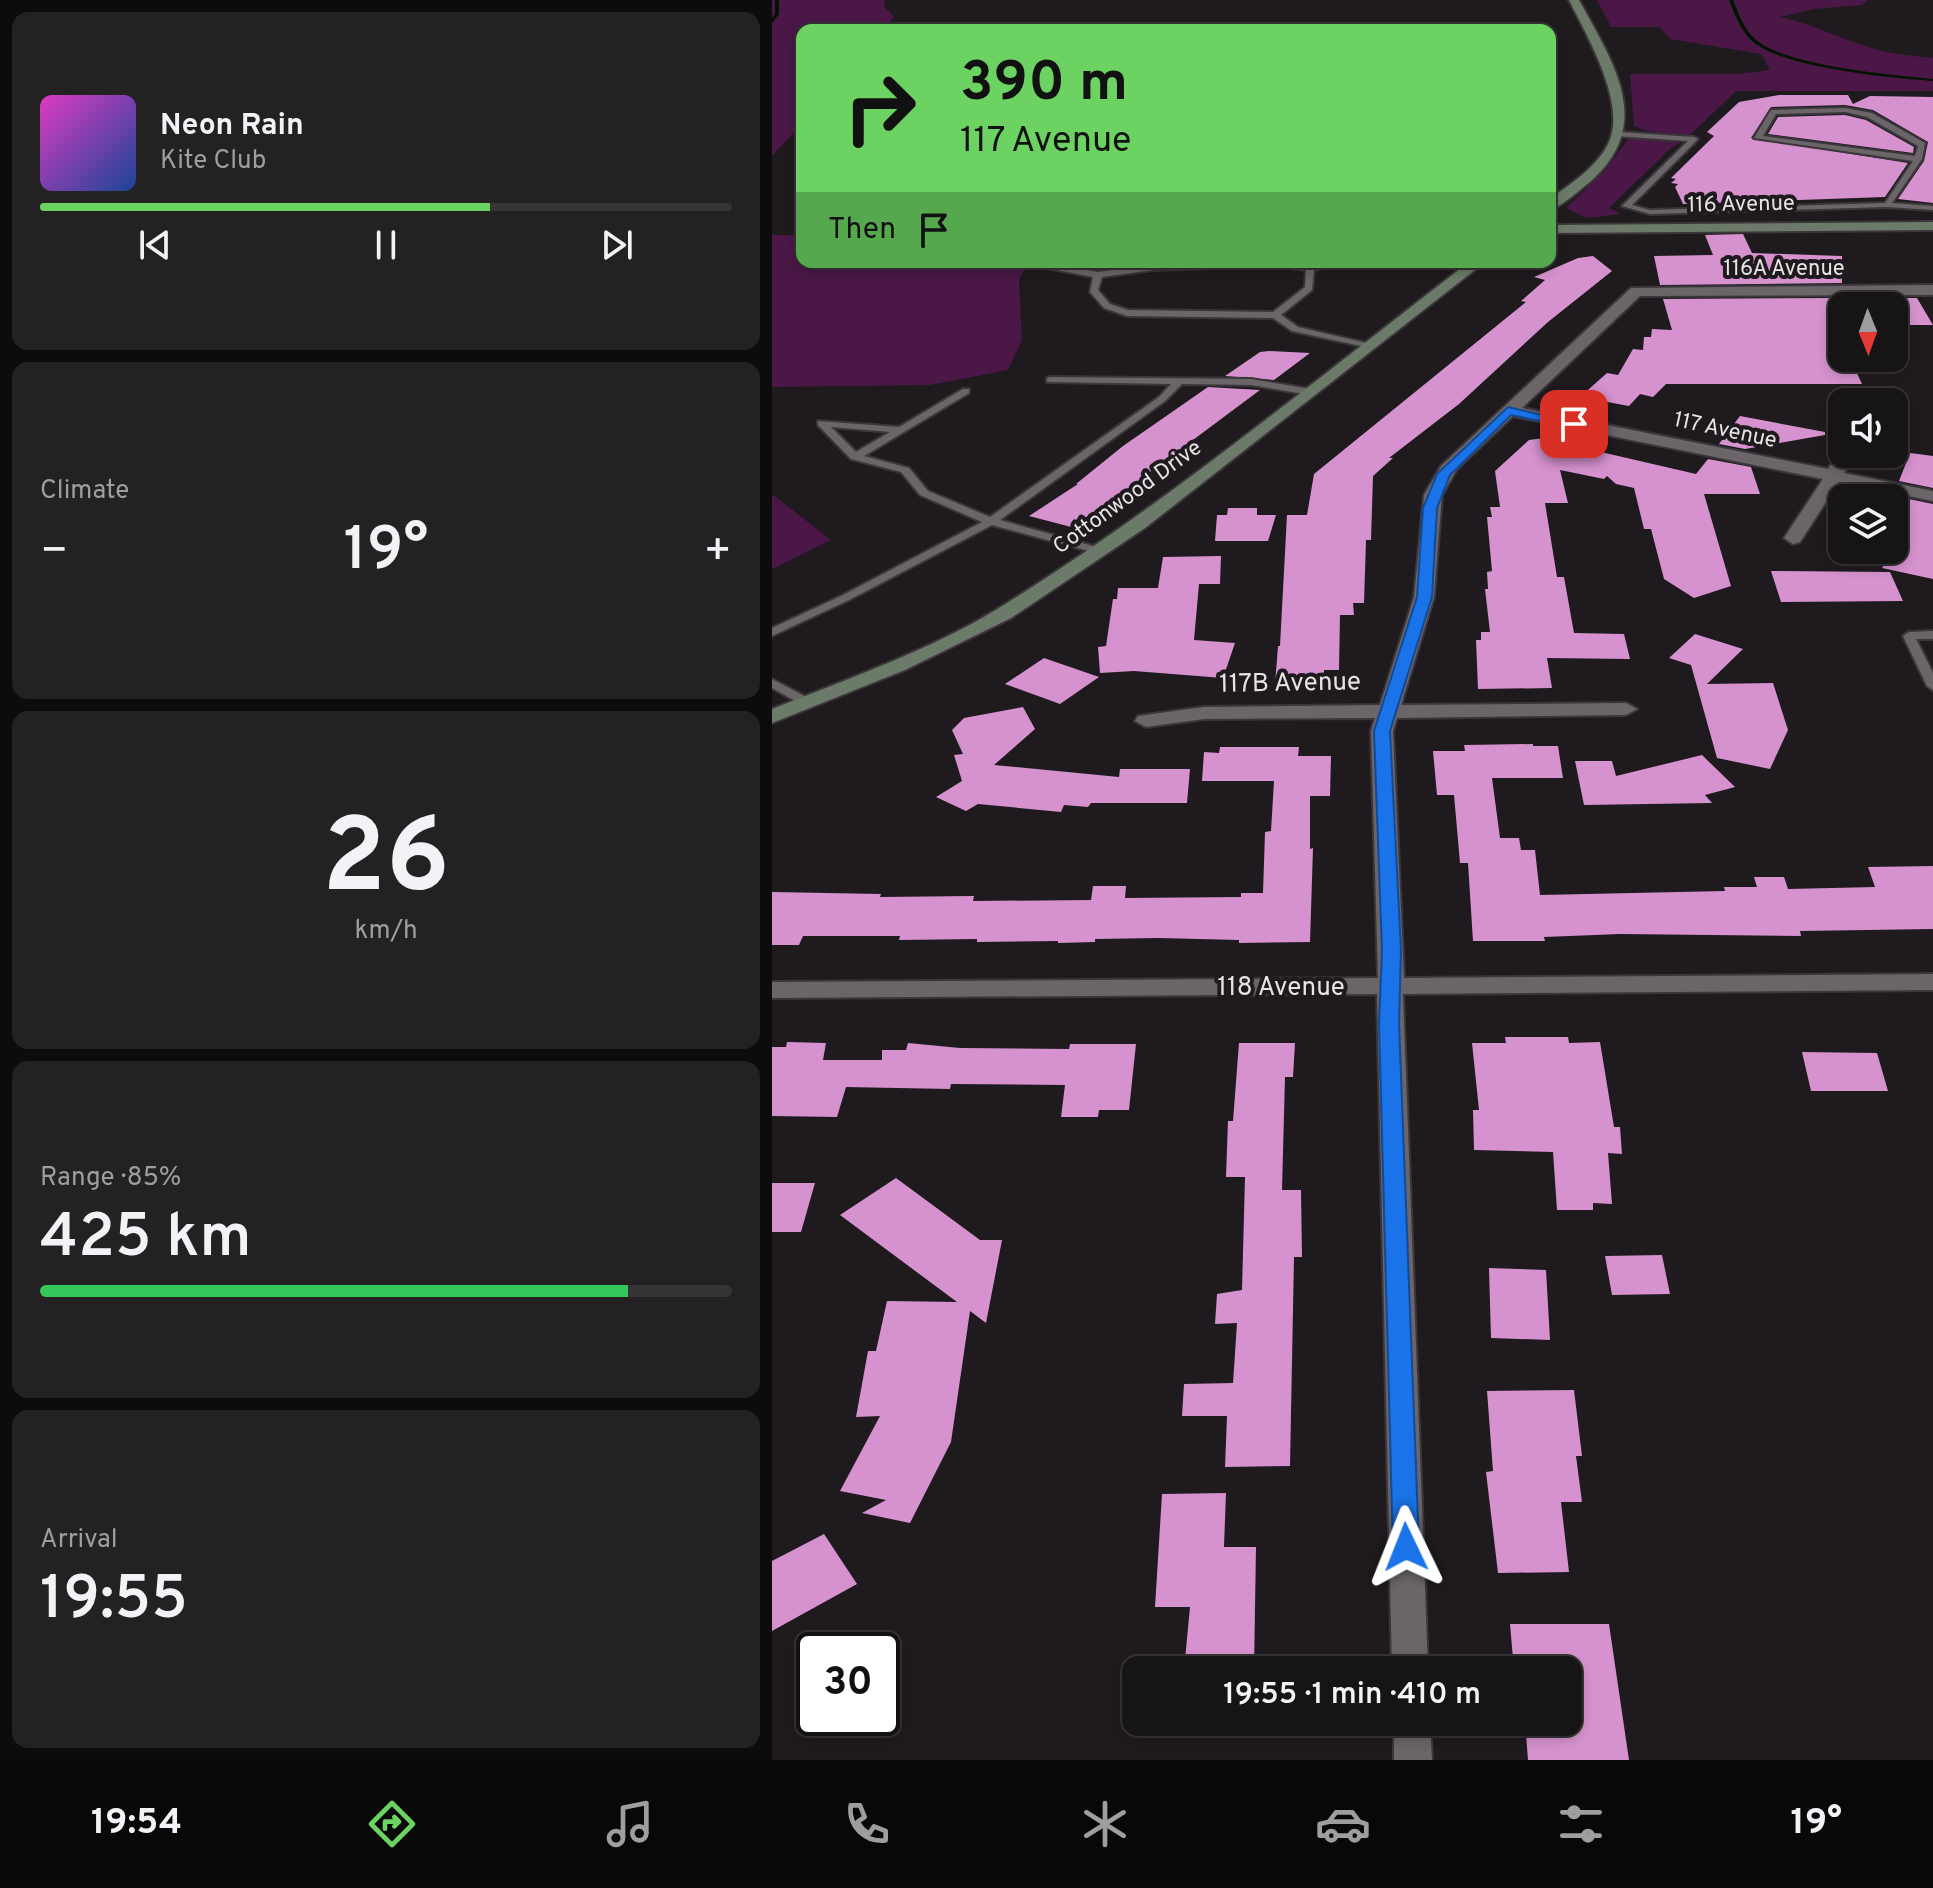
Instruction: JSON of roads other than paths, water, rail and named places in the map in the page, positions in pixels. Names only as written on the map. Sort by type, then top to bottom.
[{"type":"street","points":[[1556,201],[1595,171],[1619,134],[1618,105],[1609,76],[1574,0]]},
{"type":"street","name":"116 Avenue","points":[[1556,229],[1933,226]]},
{"type":"street","name":"Cottonwood Drive","points":[[772,717],[928,653],[981,626],[1100,551],[1470,268]]},
{"type":"street","name":"116A Avenue","points":[[1508,410],[1636,291],[1933,290]]},
{"type":"street","points":[[1410,1656],[1390,987],[1392,951],[1382,731],[1424,597],[1433,495],[1450,466],[1508,410]]},
{"type":"street","name":"117 Avenue","points":[[1508,410],[1933,496]]},
{"type":"street","points":[[1793,538],[1838,468]]},
{"type":"street","name":"117B Avenue","points":[[1146,721],[1204,713],[1626,709]]},
{"type":"street","name":"118 Avenue","points":[[772,990],[1933,982]]},
{"type":"street","points":[[1412,1736],[1413,1760]]},
{"type":"lane","points":[[1887,205],[1918,159],[1922,145],[1869,115],[1845,110],[1774,112],[1758,138],[1918,159]]},
{"type":"lane","points":[[1619,134],[1694,139],[1626,206],[1650,212],[1887,205],[1933,208]]},
{"type":"lane","points":[[1887,205],[1897,226]]},
{"type":"lane","points":[[1062,268],[1098,275],[1146,268]]},
{"type":"lane","points":[[1275,315],[1309,288],[1310,268]]},
{"type":"lane","points":[[1098,275],[1093,290],[1107,306],[1127,313],[1275,315],[1295,329],[1370,345]]},
{"type":"lane","points":[[1050,380],[1251,382],[1310,392]]},
{"type":"lane","points":[[772,632],[845,598],[991,521],[1162,399],[1178,383]]},
{"type":"lane","points":[[855,457],[966,391]]},
{"type":"lane","points":[[900,430],[822,423],[855,457],[905,470],[924,493],[991,521],[1100,551]]},
{"type":"lane","points":[[1933,635],[1909,636],[1933,686]]},
{"type":"lane","points":[[772,683],[808,703]]},
{"type":"waterway","points":[[772,22],[777,14],[777,0]]},
{"type":"waterway","points":[[1731,0],[1752,39],[1785,56],[1837,68],[1933,80]]}]
